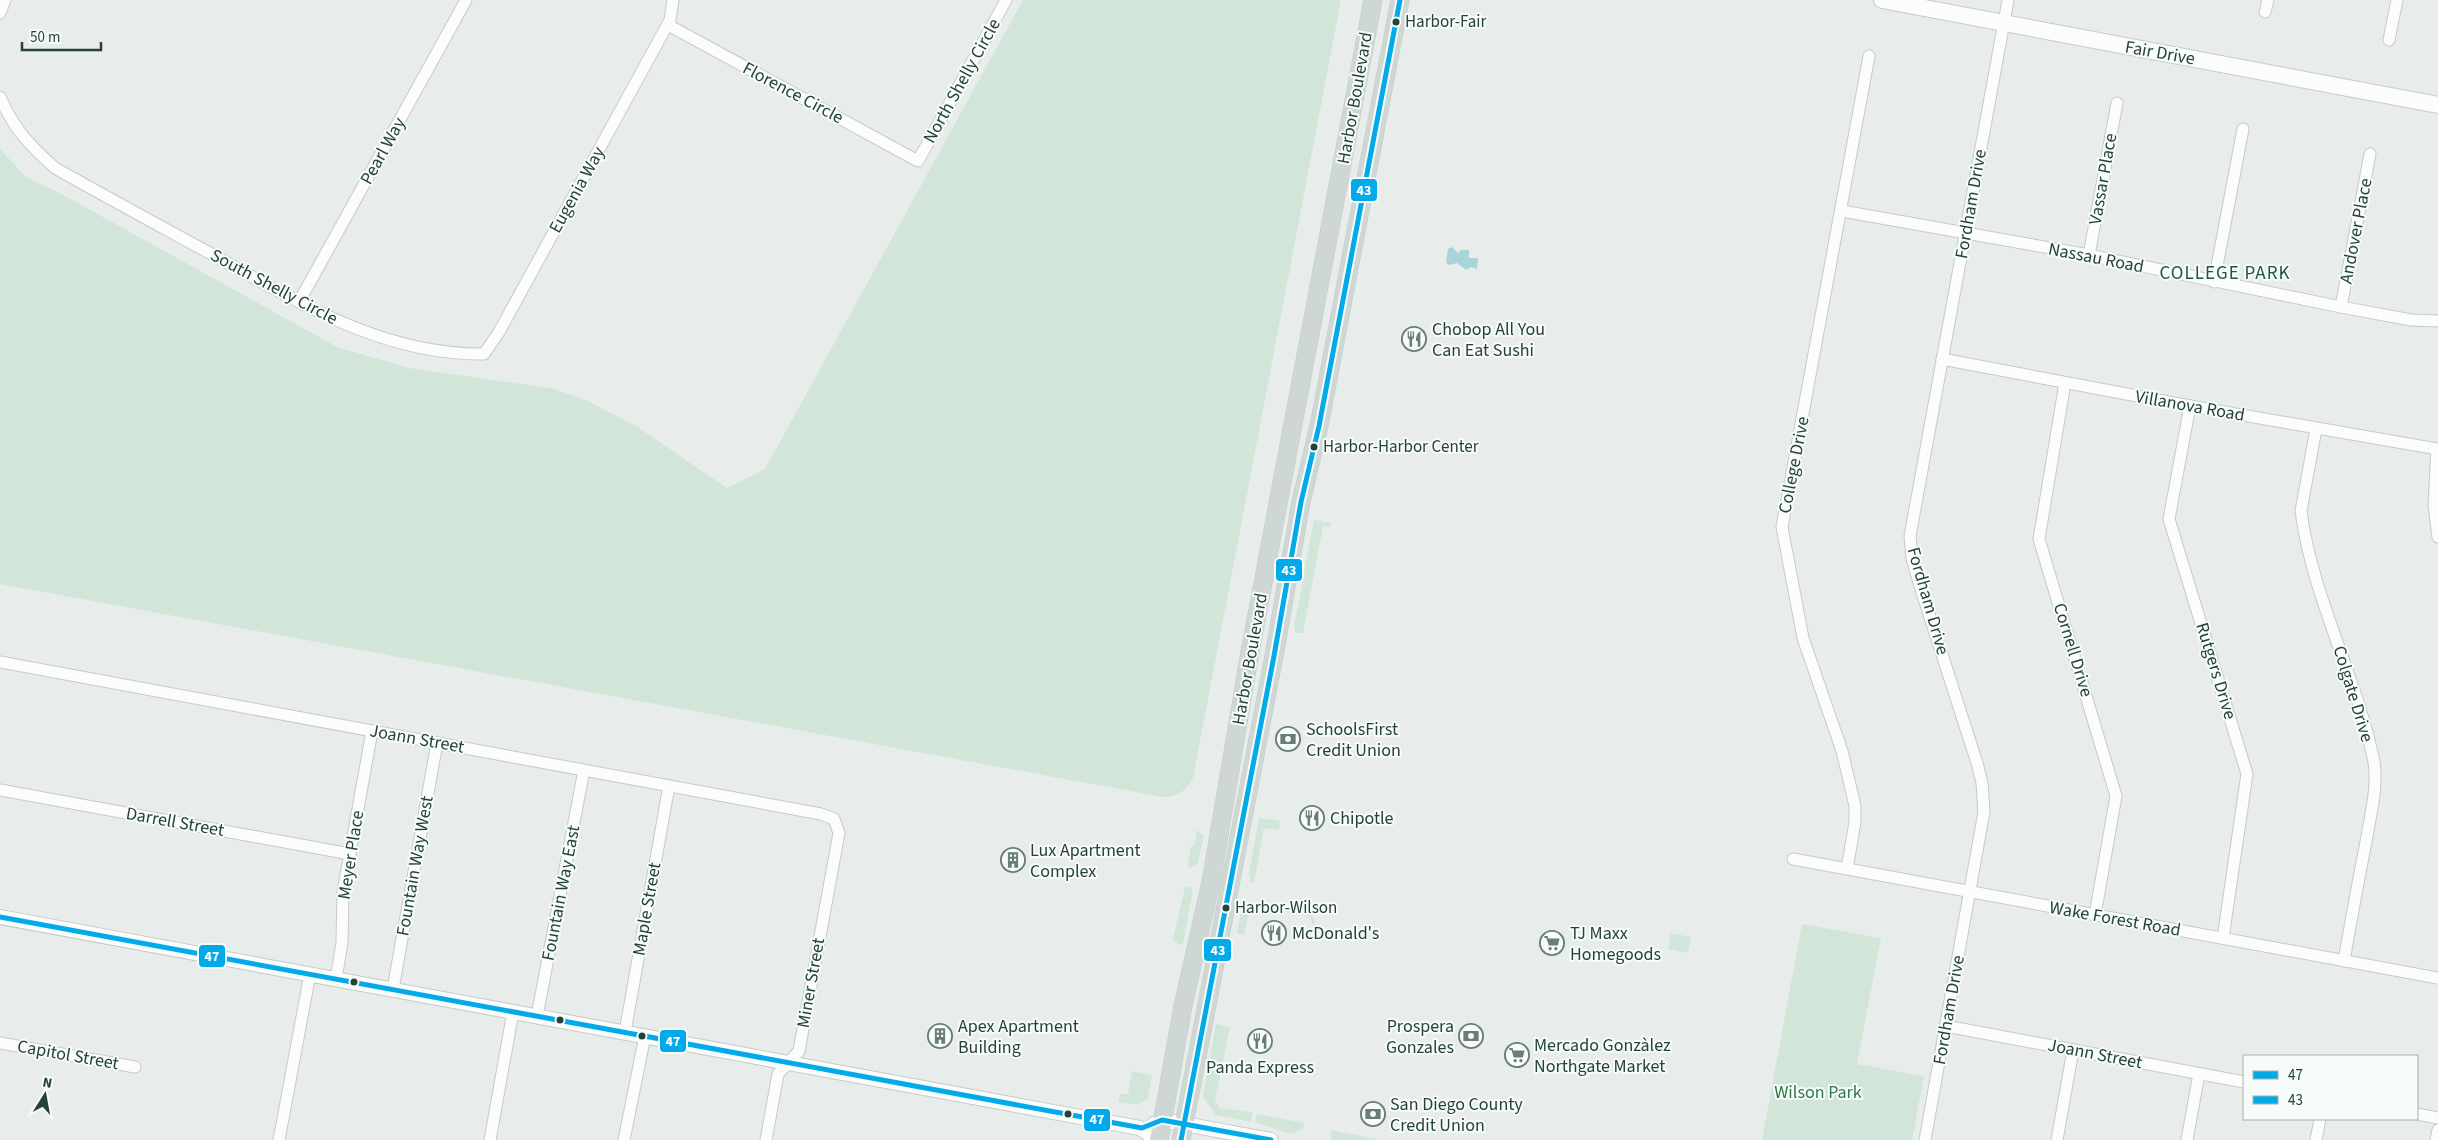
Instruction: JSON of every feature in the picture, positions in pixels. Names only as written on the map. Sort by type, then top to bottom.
[{"type":"main road","name":"Harbor Boulevard","points":[[1158,1140],[1183,1006],[1211,882],[1290,440],[1374,0]]},
{"type":"main road","name":"Harbor Boulevard","points":[[1182,1132],[1274,656],[1301,502],[1321,417],[1400,0]]},
{"type":"main road","name":"Fair Drive","points":[[1882,0],[2438,105]]},
{"type":"street","points":[[0,13],[5,0]]},
{"type":"street","name":"Pearl Way","points":[[299,302],[466,0]]},
{"type":"street","points":[[668,25],[672,0]]},
{"type":"street","name":"North Shelly Circle","points":[[918,161],[1006,0]]},
{"type":"street","name":"Fordham Drive","points":[[1925,1140],[1983,821],[1982,783],[1919,583],[1910,547],[1914,510],[2008,0]]},
{"type":"street","points":[[2389,40],[2397,0]]},
{"type":"street","name":"Florence Circle","points":[[668,25],[918,161]]},
{"type":"street","name":"Eugenia Way","points":[[484,354],[499,332],[668,25]]},
{"type":"street","name":"College Drive","points":[[1847,869],[1855,822],[1855,806],[1842,751],[1803,638],[1782,527],[1842,212],[1869,56]]},
{"type":"street","name":"South Shelly Circle","points":[[0,97],[11,122],[23,138],[55,168],[299,302],[346,326],[403,344],[468,354],[484,354]]},
{"type":"street","name":"Vassar Place","points":[[2089,255],[2117,103]]},
{"type":"street","points":[[2214,282],[2243,129]]},
{"type":"street","name":"Andover Place","points":[[2341,307],[2370,154]]},
{"type":"street","name":"Nassau Road","points":[[1842,212],[2089,255],[2214,282],[2411,320],[2438,321]]},
{"type":"street","name":"Villanova Road","points":[[1942,359],[2316,429],[2437,449]]},
{"type":"street","name":"Cornell Drive","points":[[2065,383],[2039,539],[2116,796],[2095,916]]},
{"type":"street","name":"Rutgers Drive","points":[[2190,406],[2169,519],[2248,774],[2223,938]]},
{"type":"street","name":"Colgate Drive","points":[[2316,429],[2301,511],[2302,524],[2374,770],[2371,813],[2344,961]]},
{"type":"street","points":[[2437,449],[2434,505],[2438,537]]},
{"type":"street","name":"Joann Street","points":[[0,662],[821,814],[834,819]]},
{"type":"street","name":"Meyer Place","points":[[336,979],[342,943],[343,892],[372,731]]},
{"type":"street","name":"Fountain Way West","points":[[393,989],[437,743]]},
{"type":"street","name":"Fountain Way East","points":[[537,1016],[584,770]]},
{"type":"street","name":"Maple Street","points":[[625,1032],[669,786]]},
{"type":"street","name":"Darrell Street","points":[[0,790],[350,854]]},
{"type":"street","name":"Miner Street","points":[[766,1140],[778,1074],[799,1051],[839,833],[834,819]]},
{"type":"street","name":"Wake Forest Road","points":[[1793,859],[1969,893],[2438,978]]},
{"type":"street","points":[[0,917],[1142,1128],[1158,1140]]},
{"type":"street","points":[[279,1140],[310,974]]},
{"type":"street","points":[[490,1140],[514,1012]]},
{"type":"street","name":"Joann Street","points":[[1946,1026],[2243,1082]]},
{"type":"street","points":[[624,1140],[645,1036]]},
{"type":"street","name":"Capitol Street","points":[[0,1043],[135,1068]]},
{"type":"street","points":[[2057,1140],[2073,1050]]},
{"type":"street","points":[[2187,1140],[2200,1074]]},
{"type":"street","points":[[2418,1114],[2438,1118]]},
{"type":"street","points":[[1142,1128],[1162,1120],[1182,1132],[1271,1140]]},
{"type":"street","points":[[2316,1140],[2320,1120]]},
{"type":"street","points":[[2436,1140],[2438,1130]]},
{"type":"green space","points":[[1023,0],[1341,0],[1193,778],[1181,792],[1173,796],[1163,797],[0,584],[0,149],[27,178],[56,191],[337,347],[409,368],[551,388],[586,400],[636,426],[727,488],[765,469]]},
{"type":"green space","points":[[1314,520],[1331,523],[1330,527],[1323,526],[1303,633],[1296,633],[1294,627]]},
{"type":"green space","points":[[1259,818],[1280,821],[1279,830],[1264,828],[1254,883],[1251,883],[1249,873]]},
{"type":"green space","points":[[1197,830],[1204,835],[1198,864],[1190,868],[1188,866],[1191,846],[1194,846]]},
{"type":"green space","points":[[1185,887],[1193,890],[1183,944],[1179,945],[1173,940]]},
{"type":"green space","points":[[1251,902],[1309,911],[1315,921],[1313,926],[1311,917],[1260,907],[1252,908],[1249,911],[1244,935],[1237,934],[1242,907]]},
{"type":"green space","name":"Wilson Park","points":[[1802,924],[1881,938],[1857,1064],[1924,1076],[1912,1140],[1762,1140]]},
{"type":"green space","points":[[1671,933],[1691,937],[1688,953],[1668,949]]},
{"type":"green space","points":[[1216,1024],[1230,1027],[1215,1100],[1220,1108],[1253,1112],[1251,1122],[1216,1115],[1203,1097]]},
{"type":"green space","points":[[1132,1071],[1152,1075],[1148,1098],[1138,1105],[1118,1102],[1120,1094],[1128,1094]]},
{"type":"green space","points":[[1257,1114],[1305,1123],[1303,1129],[1291,1134],[1255,1122]]},
{"type":"green space","points":[[1331,1130],[1377,1139],[1377,1140],[1331,1140]]},
{"type":"water","points":[[1452,247],[1458,253],[1461,250],[1469,250],[1469,258],[1478,258],[1477,269],[1471,267],[1466,270],[1457,263],[1450,265],[1446,263],[1448,249]]},
{"type":"transit line","name":"43","points":[[1181,1140],[1274,656],[1301,502],[1319,426],[1400,0]]},
{"type":"transit line","name":"47","points":[[0,917],[1142,1128],[1162,1120],[1271,1140]]},
{"type":"place","name":"Harbor-Fair","points":[[1396,22]]},
{"type":"place","name":"Chobop All You Can Eat Sushi","points":[[1414,339]]},
{"type":"place","name":"Harbor-Harbor Center","points":[[1314,447]]},
{"type":"place","name":"SchoolsFirst Credit Union","points":[[1288,739]]},
{"type":"place","name":"Chipotle","points":[[1312,818]]},
{"type":"place","name":"Lux Apartment Complex","points":[[1013,860]]},
{"type":"place","name":"Harbor-Wilson","points":[[1226,908]]},
{"type":"place","name":"McDonald's","points":[[1274,933]]},
{"type":"place","name":"TJ Maxx Homegoods","points":[[1552,943]]},
{"type":"place","name":"Apex Apartment Building","points":[[940,1036]]},
{"type":"place","name":"Prospera Gonzales","points":[[1471,1036]]},
{"type":"place","name":"Panda Express","points":[[1260,1041]]},
{"type":"place","name":"Mercado Gonzàlez Northgate Market","points":[[1517,1055]]},
{"type":"place","name":"San Diego County Credit Union","points":[[1373,1114]]},
{"type":"district","name":"COLLEGE PARK","points":[[2225,273]]}]
